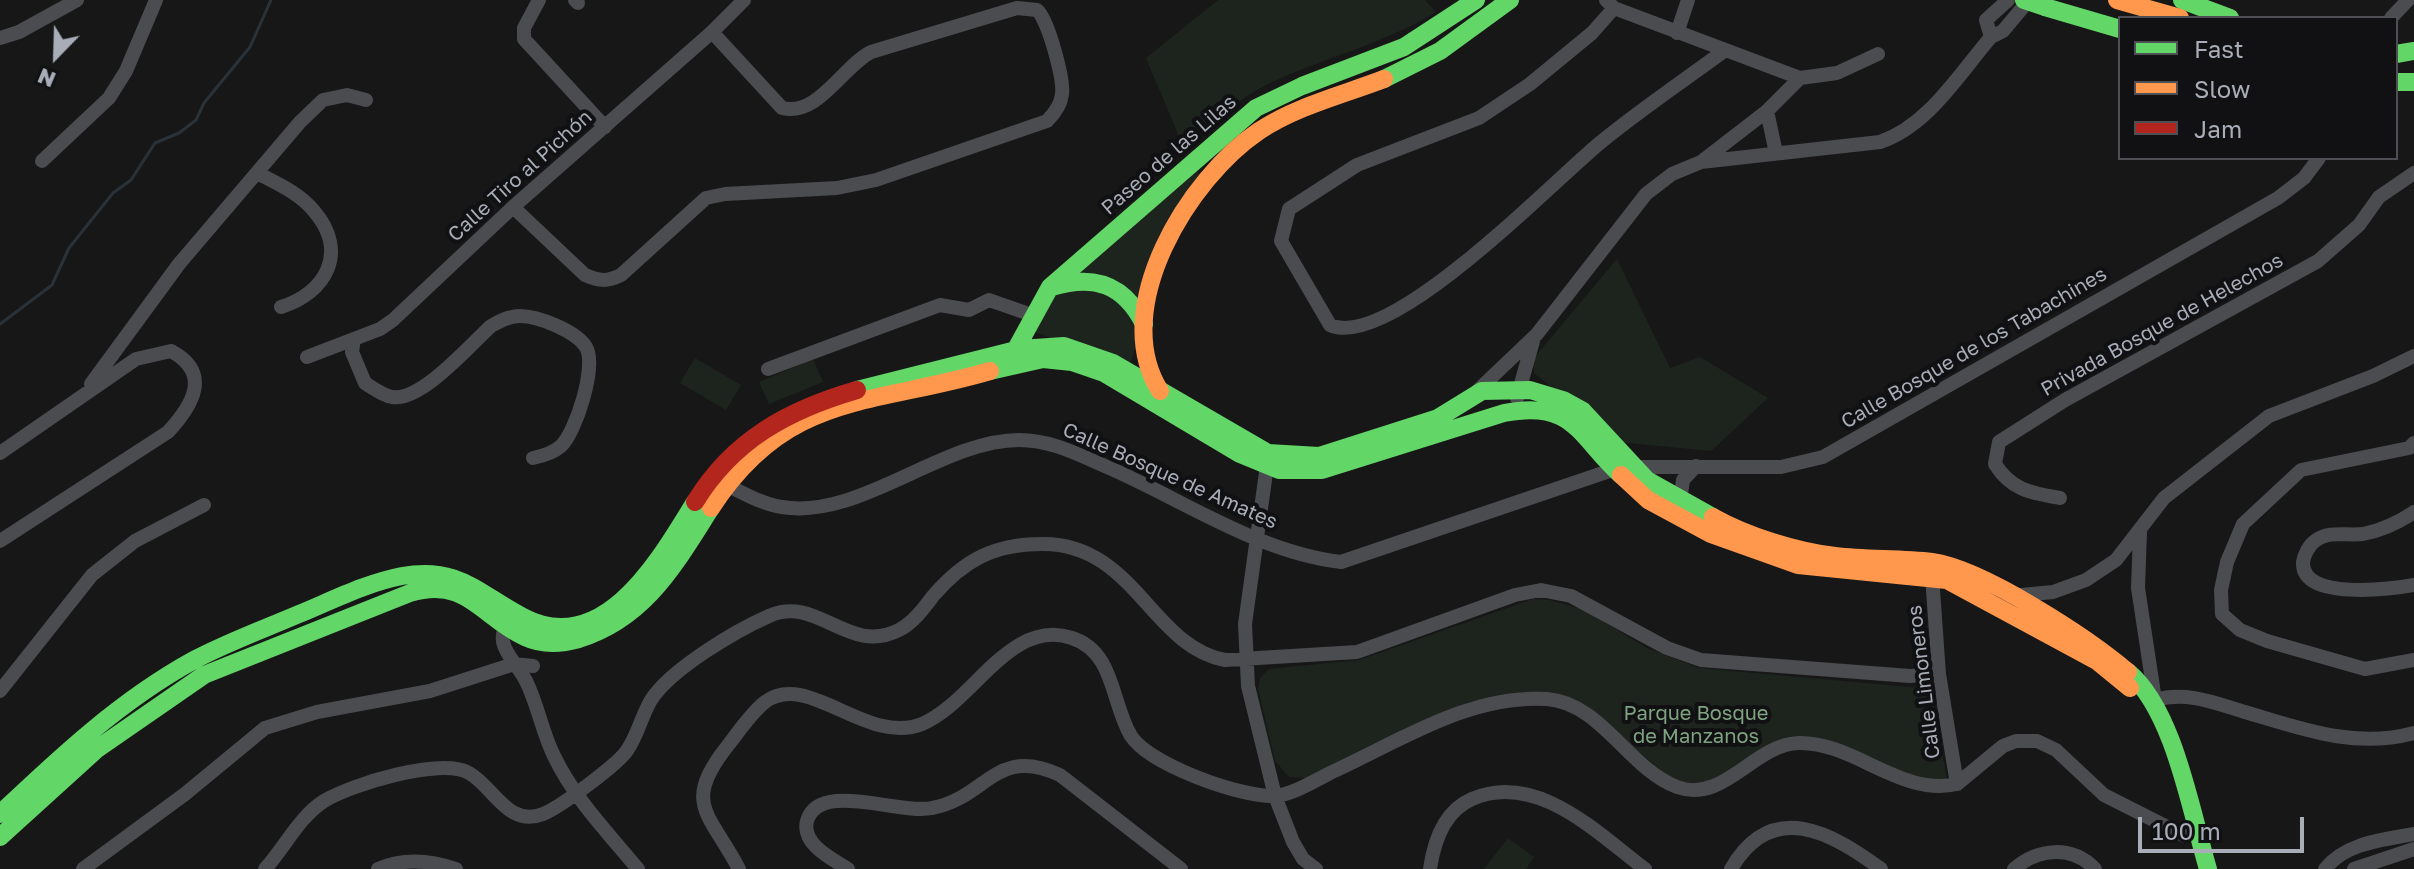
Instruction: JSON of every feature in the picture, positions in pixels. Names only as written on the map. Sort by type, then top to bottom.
[{"type":"street","points":[[0,38],[19,32],[77,0]]},
{"type":"street","points":[[42,161],[109,98],[126,71],[156,0]]},
{"type":"street","points":[[539,0],[524,28],[524,39],[605,127]]},
{"type":"street","name":"Calle Tiro al Pichón","points":[[307,357],[393,320],[513,207],[712,32],[744,0]]},
{"type":"street","points":[[712,32],[782,108],[794,111],[807,107],[858,59],[871,52],[1017,8],[1037,10],[1049,0]]},
{"type":"street","name":"Paseo de las Lilas","points":[[1016,349],[1050,287],[1092,247],[1135,216],[1256,108],[1302,86],[1404,47],[1476,0]]},
{"type":"street","name":"Paseo de las Lilas","points":[[1129,380],[1144,334],[1152,273],[1162,246],[1181,215],[1232,153],[1281,118],[1397,74],[1433,56],[1510,0]]},
{"type":"street","points":[[1677,33],[1688,0]]},
{"type":"street","points":[[1991,37],[1986,20],[2008,0]]},
{"type":"street","points":[[2117,0],[2173,16]]},
{"type":"street","points":[[2182,0],[2225,16]]},
{"type":"street","points":[[2393,16],[2408,0]]},
{"type":"street","points":[[1701,162],[1880,142],[1900,135],[1916,124],[1991,37],[2003,31],[2033,2],[2118,28]]},
{"type":"street","points":[[1724,51],[1602,141],[1466,265],[1372,323],[1352,330],[1330,325],[1281,241],[1289,209],[1357,165],[1479,118],[1530,84],[1592,33],[1610,4],[1677,33],[1800,78],[1837,73],[1878,54]]},
{"type":"street","points":[[513,207],[585,275],[596,280],[610,280],[621,275],[706,198],[725,194],[837,188],[876,180],[1047,121],[1060,104],[1063,90],[1045,20],[1037,10]]},
{"type":"street","points":[[718,481],[765,443],[815,418],[861,401],[1019,362],[1050,358],[1072,362],[1162,393],[1267,460],[1319,456],[1444,416],[1474,394],[1537,334],[1646,194],[1672,174],[1701,162],[1767,111],[1800,78]]},
{"type":"street","points":[[86,391],[179,264],[323,100],[347,95],[366,100]]},
{"type":"street","points":[[1767,111],[1776,153]]},
{"type":"street","name":"Calle Bosque de los Tabachines","points":[[1623,467],[1781,467],[1823,457],[2278,198],[2304,178],[2318,160]]},
{"type":"street","points":[[257,173],[293,191],[316,213],[326,234],[331,257],[329,271],[318,289],[301,301],[281,307]]},
{"type":"street","name":"Privada Bosque de Helechos","points":[[2060,498],[2017,488],[2004,480],[1995,464],[1999,442],[2065,400],[2318,261],[2359,225],[2379,197],[2414,173]]},
{"type":"street","points":[[1050,287],[1082,278],[1109,283],[1131,299],[1144,334]]},
{"type":"street","points":[[768,369],[940,305],[969,310],[989,300],[1032,315]]},
{"type":"street","points":[[354,339],[352,352],[365,383],[394,397],[409,396],[424,388],[491,326],[504,319],[535,319],[577,337],[586,348],[590,361],[576,420],[560,447],[533,458]]},
{"type":"street","name":"Paseo de las Lilas","points":[[1144,334],[1148,367],[1162,393]]},
{"type":"street","points":[[1509,411],[1537,334]]},
{"type":"street","points":[[0,837],[67,772],[175,691],[204,675],[315,629],[427,589],[454,591],[546,637],[602,632],[636,608],[668,573],[718,481],[757,432],[809,405],[857,387],[1016,349],[1051,344],[1076,348],[1110,361],[1129,380],[1267,460],[1322,470],[1509,411],[1546,411],[1566,418],[1589,436],[1660,507],[1711,534],[1753,550],[1832,571],[1932,576],[1987,599],[2113,665],[2153,723],[2195,869]]},
{"type":"street","points":[[0,453],[7,442],[136,359],[171,351],[187,359],[195,374],[194,392],[186,413],[168,432],[0,541]]},
{"type":"street","points":[[2011,596],[2053,592],[2086,580],[2116,560],[2164,498],[2269,416],[2373,376],[2414,356]]},
{"type":"street","points":[[1509,411],[1499,389],[1510,359]]},
{"type":"street","points":[[1474,394],[1519,388],[1552,395],[1583,411],[1600,426],[1623,467],[1717,520],[1802,550],[1834,556],[1934,562],[2011,596],[2113,665],[2155,700]]},
{"type":"street","name":"Calle Bosque de Amates","points":[[718,481],[762,502],[803,508],[849,499],[994,441],[1049,442],[1257,539],[1316,559],[1341,562],[1623,467]]},
{"type":"street","points":[[2414,443],[2409,448],[2301,470],[2243,524],[2227,562],[2221,590],[2222,614],[2240,630],[2267,641],[2365,669],[2401,665],[2414,660]]},
{"type":"street","points":[[1267,460],[1245,624],[1248,686],[1275,796],[1293,842],[1303,859],[1316,869]]},
{"type":"street","points":[[1680,501],[1683,480],[1696,466]]},
{"type":"street","points":[[0,691],[92,575],[135,541],[204,505]]},
{"type":"street","points":[[2414,512],[2392,526],[2361,534],[2334,534],[2315,540],[2303,560],[2304,569],[2312,579],[2323,585],[2377,592],[2414,585]]},
{"type":"street","points":[[2140,532],[2138,588],[2155,700],[2208,869]]},
{"type":"street","points":[[265,869],[307,816],[324,801],[415,770],[453,766],[467,772],[505,808],[520,816],[538,816],[556,809],[574,792],[613,767],[628,751],[651,699],[667,683],[693,661],[768,616],[788,609],[811,614],[862,638],[884,637],[904,628],[952,574],[979,554],[1009,544],[1047,543],[1074,548],[1099,559],[1119,573],[1192,648],[1208,657],[1246,660],[1357,652],[1515,595],[1541,590],[1586,601],[1667,648],[1701,660],[1910,676],[1939,674]]},
{"type":"street","points":[[0,814],[58,757],[163,678],[197,659],[332,599],[383,581],[437,574],[478,585],[511,622]]},
{"type":"street","name":"Calle Limoneros","points":[[1932,576],[1939,674],[1957,784]]},
{"type":"street","points":[[483,672],[504,650],[511,622]]},
{"type":"street","points":[[739,869],[708,819],[702,801],[703,786],[710,769],[766,702],[780,694],[798,694],[879,728],[901,730],[923,723],[944,710],[1018,645],[1037,636],[1056,633],[1078,640],[1097,654],[1108,672],[1124,720],[1143,750],[1189,774],[1275,796],[1471,708],[1528,699],[1550,699],[1572,706],[1664,780],[1688,790],[1711,788],[1778,748],[1798,743],[1827,748],[1925,786],[1957,784],[2003,746],[2023,740],[2037,741],[2056,750],[2104,795],[2185,836]]},
{"type":"street","points":[[532,699],[533,666],[546,637]]},
{"type":"street","points":[[504,650],[526,680],[554,757],[574,792],[638,869]]},
{"type":"street","points":[[83,869],[161,813],[265,728],[317,712],[430,691],[514,664],[533,666]]},
{"type":"street","points":[[2155,700],[2175,696],[2202,698],[2311,732],[2341,738],[2381,740],[2414,733]]},
{"type":"street","points":[[848,869],[811,842],[806,828],[810,812],[819,803],[838,800],[930,809],[950,803],[1004,767],[1021,764],[1040,765],[1060,775],[1181,869]]},
{"type":"street","points":[[1430,869],[1443,824],[1464,802],[1489,792],[1515,791],[1546,800],[1577,818],[1645,869]]},
{"type":"street","points":[[1731,869],[1757,841],[1776,832],[1798,828],[1830,834],[1881,869]]},
{"type":"street","points":[[2325,869],[2336,855],[2348,849],[2414,834]]},
{"type":"street","points":[[2354,869],[2414,849]]},
{"type":"street","points":[[2014,869],[2035,855],[2051,851],[2076,856],[2095,869]]},
{"type":"street","points":[[378,869],[403,862],[426,861],[456,869]]},
{"type":"green space","points":[[1218,0],[1425,0],[1436,12],[1395,34],[1255,91],[1185,151],[1146,58]]},
{"type":"green space","points":[[1197,172],[1203,177],[1142,303],[1075,274]]},
{"type":"green space","points":[[1617,259],[1670,368],[1700,357],[1768,398],[1711,451],[1618,442],[1534,373],[1533,359]]},
{"type":"green space","points":[[1075,286],[1104,289],[1118,297],[1133,314],[1137,334],[1129,367],[1037,333],[1034,328],[1052,294]]},
{"type":"green space","points":[[695,358],[741,385],[726,410],[680,383]]},
{"type":"green space","points":[[813,359],[823,382],[769,404],[759,382]]},
{"type":"green space","name":"Parque Bosque de Manzanos","points":[[1533,599],[1582,609],[1647,648],[1699,668],[1921,688],[1934,705],[1947,780],[1926,780],[1817,739],[1709,782],[1681,782],[1668,776],[1582,705],[1512,694],[1469,702],[1306,778],[1289,777],[1275,761],[1258,689],[1260,678],[1269,669],[1359,660]]},
{"type":"green space","points":[[1508,838],[1534,857],[1526,869],[1484,869]]},
{"type":"waterway","points":[[0,324],[52,285],[69,248],[113,193],[131,180],[155,143],[179,133],[196,120],[204,103],[250,47],[271,0]]},
{"type":"traffic: fast","points":[[1016,349],[1050,287],[1256,108],[1302,86],[1404,47],[1476,0]]},
{"type":"traffic: fast","points":[[1384,79],[1440,51],[1510,0]]},
{"type":"traffic: fast","points":[[2024,0],[2045,7]]},
{"type":"traffic: fast","points":[[2182,0],[2225,16]]},
{"type":"traffic: fast","points":[[2045,7],[2118,28]]},
{"type":"traffic: fast","points":[[2398,54],[2414,51]]},
{"type":"traffic: fast","points":[[2398,82],[2414,82]]},
{"type":"traffic: fast","points":[[1052,287],[1081,282],[1106,286],[1127,300],[1144,324]]},
{"type":"traffic: fast","points":[[857,390],[1020,349],[1064,346],[1113,363],[1268,453],[1319,456],[1438,418],[1482,391],[1530,390],[1563,400],[1583,411],[1647,480],[1713,517]]},
{"type":"traffic: fast","points":[[990,371],[1043,359],[1072,362],[1104,373],[1240,454],[1279,470],[1322,470],[1504,413],[1546,411],[1573,424],[1621,475]]},
{"type":"traffic: fast","points":[[0,814],[116,711],[167,676],[220,647],[376,583],[422,574],[453,578],[523,617],[552,627],[579,625],[604,614],[627,596],[647,574],[695,502]]},
{"type":"traffic: fast","points":[[0,837],[97,749],[204,675],[410,593],[430,589],[460,594],[510,629],[538,641],[572,641],[602,630],[623,618],[657,587],[711,508]]},
{"type":"traffic: fast","points":[[2128,672],[2144,689],[2169,736],[2208,869]]},
{"type":"traffic: slow","points":[[2117,0],[2173,16]]},
{"type":"traffic: slow","points":[[1160,391],[1146,358],[1144,322],[1150,285],[1164,248],[1183,212],[1233,152],[1259,131],[1304,108],[1384,79]]},
{"type":"traffic: slow","points":[[711,508],[740,470],[770,442],[801,422],[869,399],[990,371]]},
{"type":"traffic: slow","points":[[1621,475],[1648,500],[1711,534],[1798,565],[1947,580],[2097,661],[2130,688]]},
{"type":"traffic: slow","points":[[1713,517],[1772,542],[1820,554],[1932,562],[1953,567],[1979,577],[2034,607],[2088,641],[2128,672]]},
{"type":"traffic: jam","points":[[695,502],[727,461],[764,430],[808,407],[857,390]]}]
